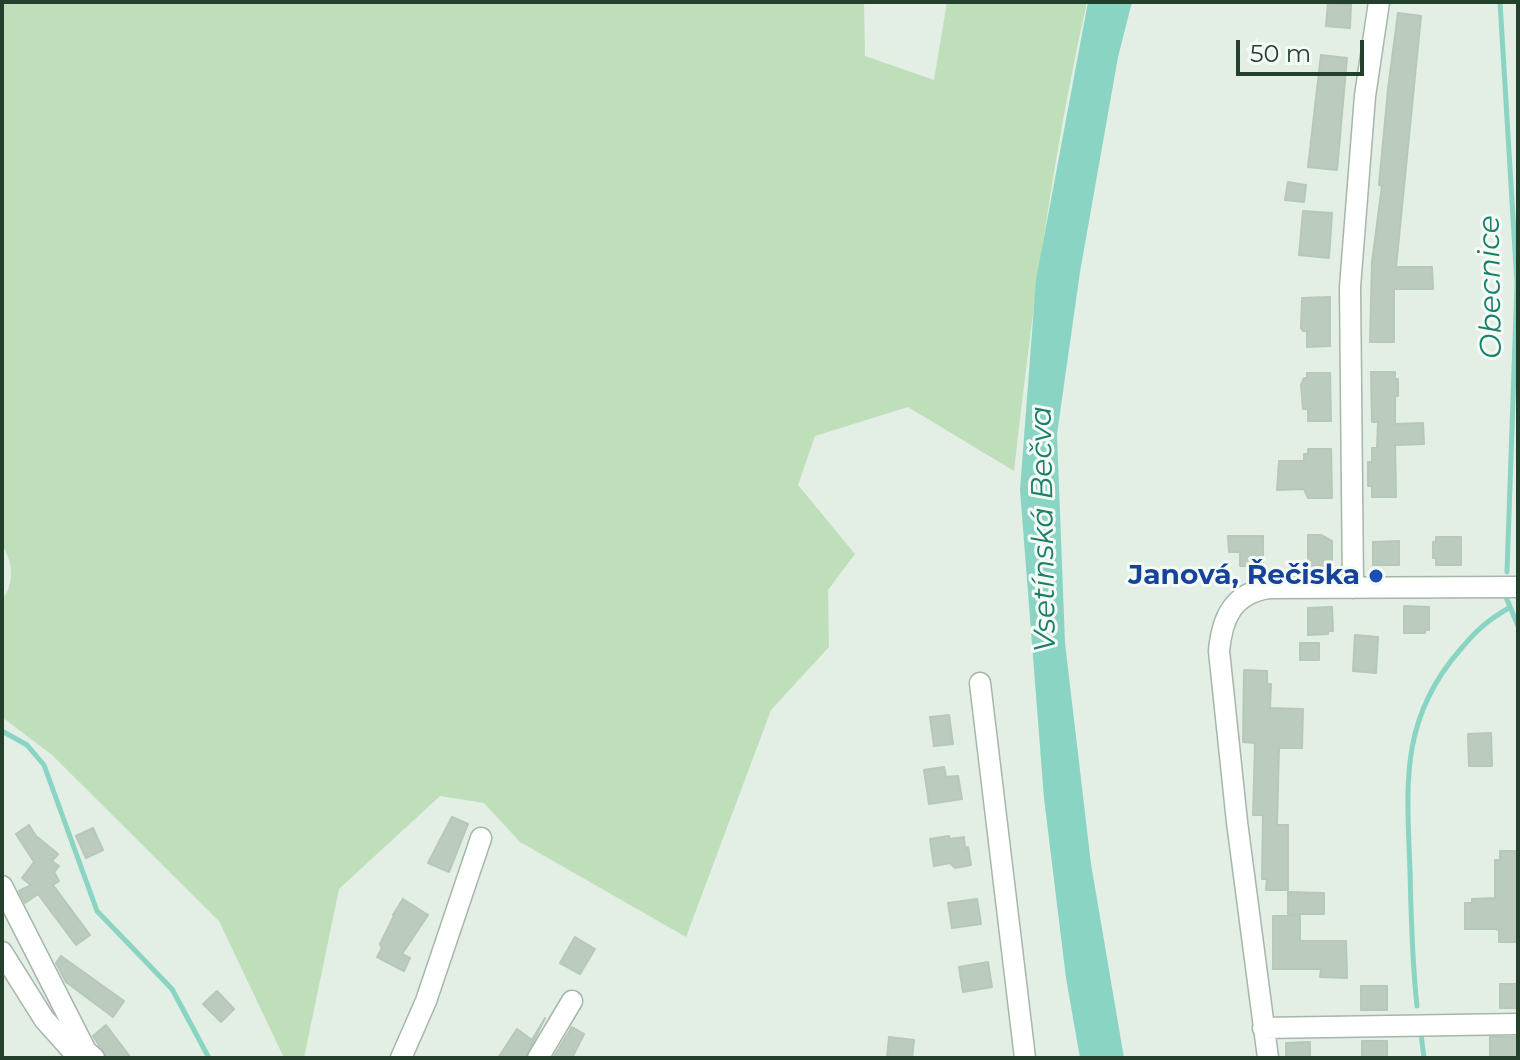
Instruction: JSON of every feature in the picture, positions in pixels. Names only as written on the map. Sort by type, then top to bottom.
[{"type":"street","points":[[1353,588],[1350,287],[1365,96],[1379,2]]},
{"type":"street","points":[[1268,1058],[1219,651],[1221,637],[1235,604],[1245,594],[1257,590],[1518,587]]},
{"type":"street","points":[[980,683],[1025,1058]]},
{"type":"street","points":[[401,1058],[426,1001],[481,838]]},
{"type":"street","points":[[2,886],[83,1056]]},
{"type":"street","points":[[2,952],[44,1019],[83,1056]]},
{"type":"street","points":[[538,1058],[572,1001]]},
{"type":"street","points":[[1263,1028],[1518,1024]]},
{"type":"green space","points":[[2,2],[864,2],[865,56],[934,80],[947,2],[1087,2],[1063,119],[1044,236],[1014,471],[908,407],[815,436],[798,485],[855,554],[828,590],[829,647],[771,710],[686,937],[520,842],[484,803],[440,796],[339,889],[304,1058],[284,1058],[219,921],[52,755],[2,717],[2,599],[9,587],[11,573],[2,546]]},
{"type":"water","name":"Vsetínská Bečva","points":[[1088,2],[1132,2],[1118,57],[1080,272],[1057,434],[1065,643],[1091,864],[1124,1058],[1080,1058],[1066,978],[1044,798],[1020,490],[1036,280]]},
{"type":"building","points":[[1328,3],[1351,5],[1350,28],[1326,26]]},
{"type":"building","points":[[1398,13],[1421,16],[1396,267],[1432,267],[1433,289],[1394,289],[1394,342],[1370,342],[1372,262]]},
{"type":"building","points":[[1321,55],[1347,58],[1337,170],[1308,167]]},
{"type":"building","points":[[1288,182],[1306,185],[1304,202],[1285,200]]},
{"type":"building","points":[[1303,211],[1332,213],[1329,258],[1299,255]]},
{"type":"building","points":[[1330,297],[1330,346],[1307,347],[1307,331],[1301,328],[1302,298]]},
{"type":"building","points":[[1371,372],[1395,372],[1398,396],[1395,396],[1395,424],[1423,423],[1424,444],[1395,445],[1396,497],[1372,497],[1372,486],[1368,486],[1368,462],[1372,462],[1372,448],[1377,448],[1378,422],[1372,422]]},
{"type":"building","points":[[1307,373],[1330,373],[1331,421],[1308,421],[1308,409],[1303,409],[1301,385]]},
{"type":"building","points":[[1308,449],[1331,449],[1332,498],[1308,498],[1304,489],[1277,490],[1279,461],[1304,461]]},
{"type":"building","points":[[1308,535],[1321,535],[1332,541],[1332,566],[1308,566]]},
{"type":"building","points":[[1228,536],[1263,536],[1263,566],[1240,566],[1240,552],[1229,552]]},
{"type":"building","points":[[1436,537],[1461,537],[1461,565],[1436,565],[1433,542],[1436,542]]},
{"type":"building","points":[[1399,541],[1399,565],[1373,565],[1373,542]]},
{"type":"building","points":[[1404,606],[1429,607],[1429,630],[1425,633],[1404,633]]},
{"type":"building","points":[[1332,607],[1333,631],[1308,635],[1308,608]]},
{"type":"building","points":[[1355,635],[1378,637],[1376,673],[1353,671]]},
{"type":"building","points":[[1300,643],[1319,643],[1319,660],[1300,660]]},
{"type":"building","points":[[1244,670],[1267,671],[1267,684],[1271,684],[1270,708],[1303,709],[1302,748],[1279,748],[1277,825],[1288,825],[1288,890],[1266,890],[1267,879],[1262,879],[1263,815],[1253,815],[1255,743],[1243,742]]},
{"type":"building","points":[[949,715],[953,744],[934,746],[930,717]]},
{"type":"building","points":[[1491,733],[1492,766],[1469,766],[1468,734]]},
{"type":"building","points":[[944,767],[946,777],[958,776],[962,799],[929,804],[924,770]]},
{"type":"building","points":[[452,817],[468,824],[449,872],[428,863]]},
{"type":"building","points":[[29,825],[36,836],[58,854],[52,861],[59,866],[54,872],[59,881],[53,885],[90,935],[76,945],[38,894],[25,903],[19,891],[31,885],[22,878],[34,862],[16,834]]},
{"type":"building","points":[[93,828],[103,850],[86,858],[76,836]]},
{"type":"building","points":[[949,836],[950,839],[964,837],[971,865],[955,868],[950,863],[934,866],[930,839]]},
{"type":"building","points":[[1500,851],[1518,851],[1518,942],[1499,942],[1499,930],[1495,929],[1465,929],[1465,903],[1472,903],[1472,899],[1495,898],[1495,860],[1500,860]]},
{"type":"building","points":[[1288,892],[1324,893],[1324,914],[1288,914]]},
{"type":"building","points":[[403,899],[428,915],[402,954],[410,958],[404,971],[377,957],[393,915]]},
{"type":"building","points":[[977,899],[981,924],[952,928],[948,903]]},
{"type":"building","points":[[1273,916],[1300,916],[1300,941],[1346,941],[1347,978],[1320,977],[1321,969],[1273,969]]},
{"type":"building","points":[[575,937],[595,949],[580,974],[560,963]]},
{"type":"building","points":[[61,956],[124,1001],[113,1017],[66,982],[56,963]]},
{"type":"building","points":[[988,962],[992,987],[963,992],[959,967]]},
{"type":"building","points":[[1500,984],[1518,984],[1518,1008],[1500,1008]]},
{"type":"building","points":[[1361,986],[1387,986],[1387,1010],[1361,1010]]},
{"type":"building","points":[[217,991],[234,1009],[221,1022],[203,1004]]},
{"type":"building","points":[[545,1018],[525,1058],[498,1058],[517,1029],[532,1040]]},
{"type":"building","points":[[106,1025],[131,1058],[107,1058],[93,1036]]},
{"type":"building","points":[[572,1027],[584,1034],[572,1058],[553,1058]]},
{"type":"building","points":[[889,1037],[914,1040],[912,1058],[887,1058]]},
{"type":"building","points":[[1490,1037],[1518,1037],[1518,1058],[1490,1058]]},
{"type":"building","points":[[1362,1041],[1387,1041],[1387,1058],[1362,1058]]},
{"type":"building","points":[[1310,1042],[1310,1058],[1286,1058],[1286,1043]]},
{"type":"waterway","name":"Obecnice","points":[[1500,2],[1517,284],[1507,572]]},
{"type":"waterway","name":"Obecnice","points":[[1506,597],[1518,626]]},
{"type":"waterway","points":[[1417,1006],[1408,811],[1408,782],[1416,729],[1440,677],[1459,651],[1482,627],[1509,608]]},
{"type":"waterway","points":[[2,731],[27,745],[44,765],[97,911],[172,989],[209,1058]]},
{"type":"waterway","points":[[1421,1034],[1424,1058]]},
{"type":"place","name":"Janová, Řečiska","points":[[1376,576]]}]
